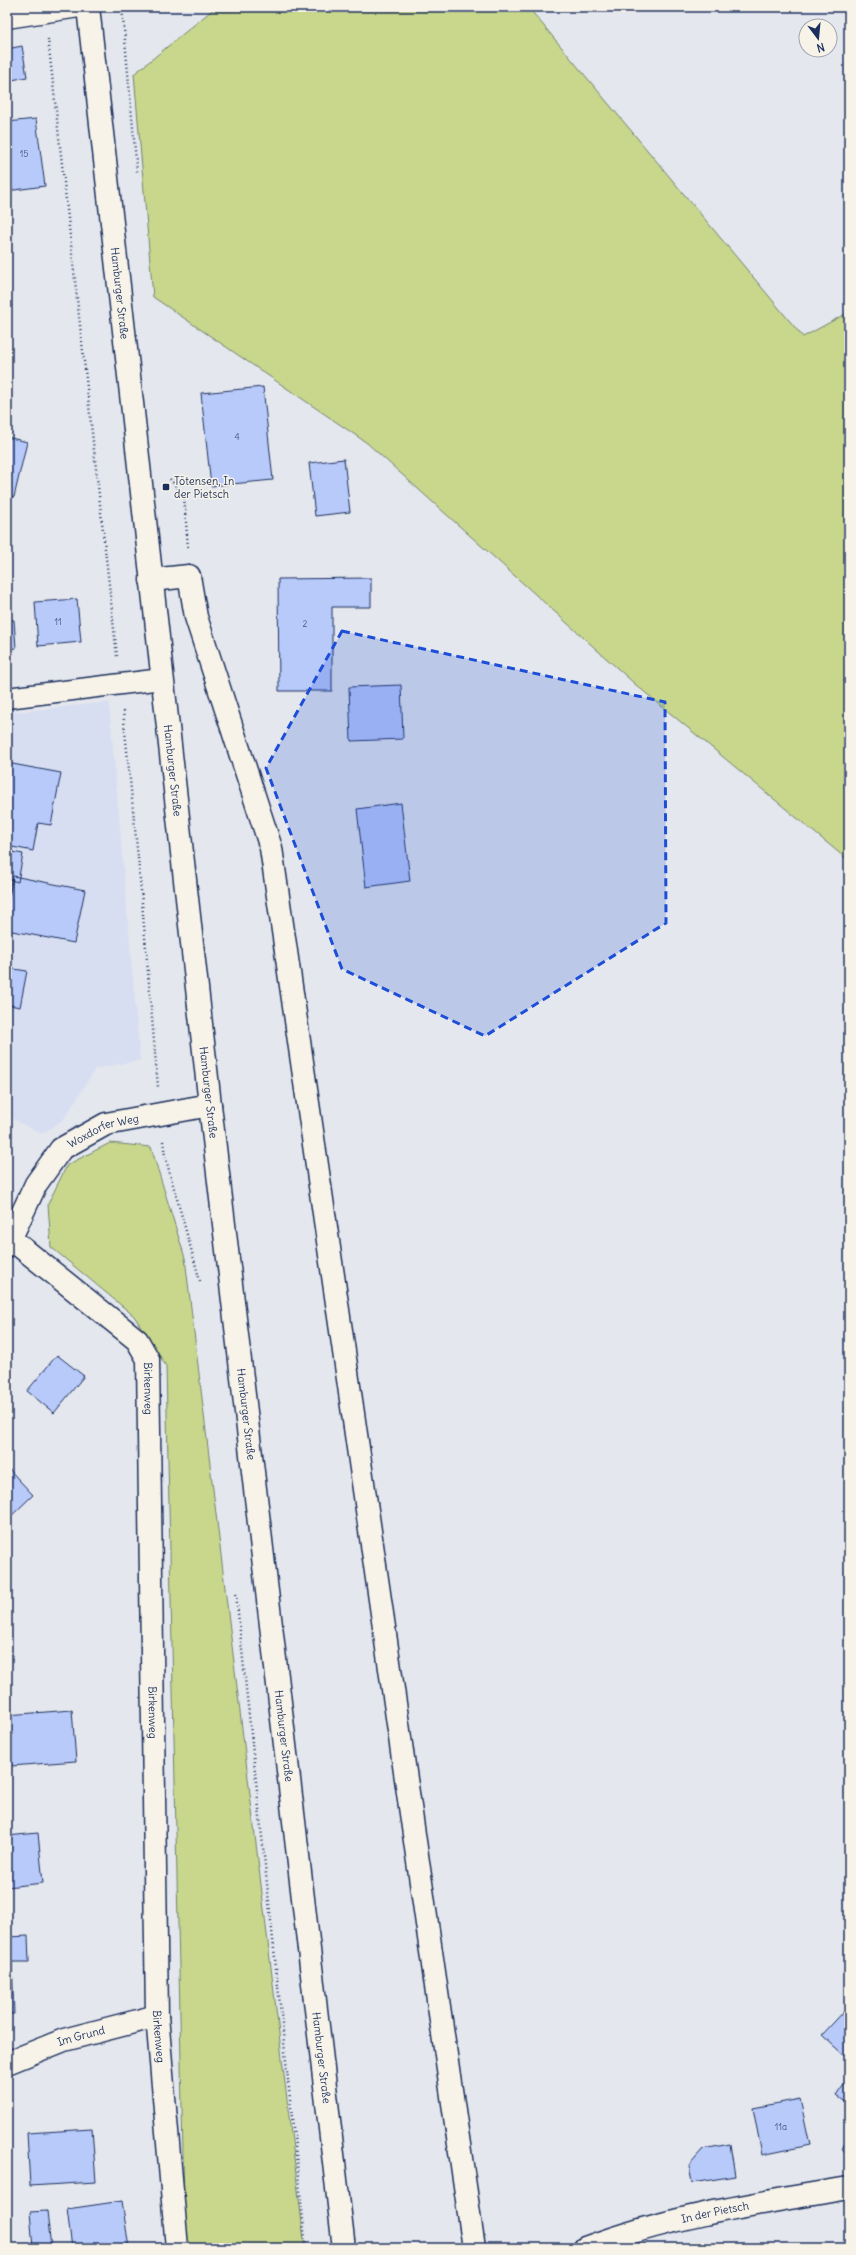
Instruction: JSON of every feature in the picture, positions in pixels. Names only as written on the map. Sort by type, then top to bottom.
[{"type":"street","name":"Hamburger Straße","points":[[88,7],[210,1105],[344,2248]]},
{"type":"street","points":[[152,580],[189,576],[196,617],[271,848],[474,2248]]},
{"type":"street","name":"Woxdorfer Weg","points":[[9,1243],[36,1184],[61,1149],[106,1124],[210,1105]]},
{"type":"street","name":"Birkenweg","points":[[9,1243],[137,1340],[148,1359],[157,2016],[177,2248]]},
{"type":"street","name":"Im Grund","points":[[7,2063],[64,2040],[157,2016]]},
{"type":"street","name":"In der Pietsch","points":[[585,2248],[628,2232],[700,2214],[849,2188]]},
{"type":"lane","points":[[7,18],[79,7]]},
{"type":"lane","points":[[7,698],[162,679]]},
{"type":"path","points":[[122,7],[137,174]]},
{"type":"path","points":[[45,11],[120,683],[139,868],[160,1114],[165,1156],[200,1283]]},
{"type":"path","points":[[169,472],[170,479],[184,496],[189,576]]},
{"type":"path","points":[[236,1588],[306,2248]]},
{"type":"highlighted area","points":[[342,631],[665,702],[666,923],[485,1036],[342,969],[266,768]]},
{"type":"shaded area","points":[[109,702],[140,1060],[95,1069],[64,1119],[42,1134],[7,1116],[7,713]]},
{"type":"green space","points":[[216,7],[528,7],[803,337],[849,312],[849,861],[636,685],[367,443],[153,297],[134,74]]},
{"type":"green space","points":[[110,1143],[151,1147],[185,1258],[305,2248],[185,2248],[166,1366],[134,1316],[51,1247],[48,1204],[67,1165]]},
{"type":"building","points":[[22,46],[27,77],[7,81],[7,49]]},
{"type":"building","points":[[36,119],[45,186],[7,191],[7,122]]},
{"type":"building","points":[[263,387],[273,480],[211,486],[201,393]]},
{"type":"building","points":[[7,437],[27,442],[14,497],[7,496]]},
{"type":"building","points":[[344,459],[350,512],[315,516],[309,463]]},
{"type":"building","points":[[371,578],[371,607],[332,607],[332,691],[279,691],[278,579]]},
{"type":"building","points":[[77,599],[81,642],[38,646],[35,602]]},
{"type":"building","points":[[7,620],[14,620],[16,648],[7,649]]},
{"type":"building","points":[[401,685],[403,739],[351,741],[349,687]]},
{"type":"building","points":[[7,763],[61,773],[51,825],[38,823],[33,851],[7,846]]},
{"type":"building","points":[[401,803],[410,881],[366,887],[357,809]]},
{"type":"building","points":[[7,851],[23,854],[18,882],[11,880],[7,905]]},
{"type":"building","points":[[13,876],[85,890],[74,943],[7,930],[7,908]]},
{"type":"building","points":[[7,968],[27,971],[20,1007],[9,1005],[7,1013]]},
{"type":"building","points":[[57,1355],[84,1376],[54,1413],[27,1391]]},
{"type":"building","points":[[7,1467],[33,1495],[7,1520]]},
{"type":"building","points":[[72,1710],[76,1761],[11,1766],[7,1715]]},
{"type":"building","points":[[38,1833],[43,1883],[7,1887],[7,1836]]},
{"type":"building","points":[[28,1936],[29,1962],[12,1962],[14,2014],[7,2014],[7,1937]]},
{"type":"building","points":[[849,2006],[849,2060],[822,2035]]},
{"type":"building","points":[[848,2079],[849,2080],[849,2105],[836,2096]]},
{"type":"building","points":[[800,2099],[810,2145],[762,2155],[753,2108]]},
{"type":"building","points":[[92,2129],[96,2182],[30,2186],[27,2133]]},
{"type":"building","points":[[849,2135],[849,2159],[842,2149]]},
{"type":"building","points":[[730,2144],[735,2176],[692,2183],[689,2165],[703,2149]]},
{"type":"building","points":[[122,2201],[129,2248],[72,2248],[67,2209]]},
{"type":"building","points":[[47,2211],[51,2248],[33,2248],[30,2212]]},
{"type":"place","name":"Tötensen, In der Pietsch","points":[[166,487]]}]
